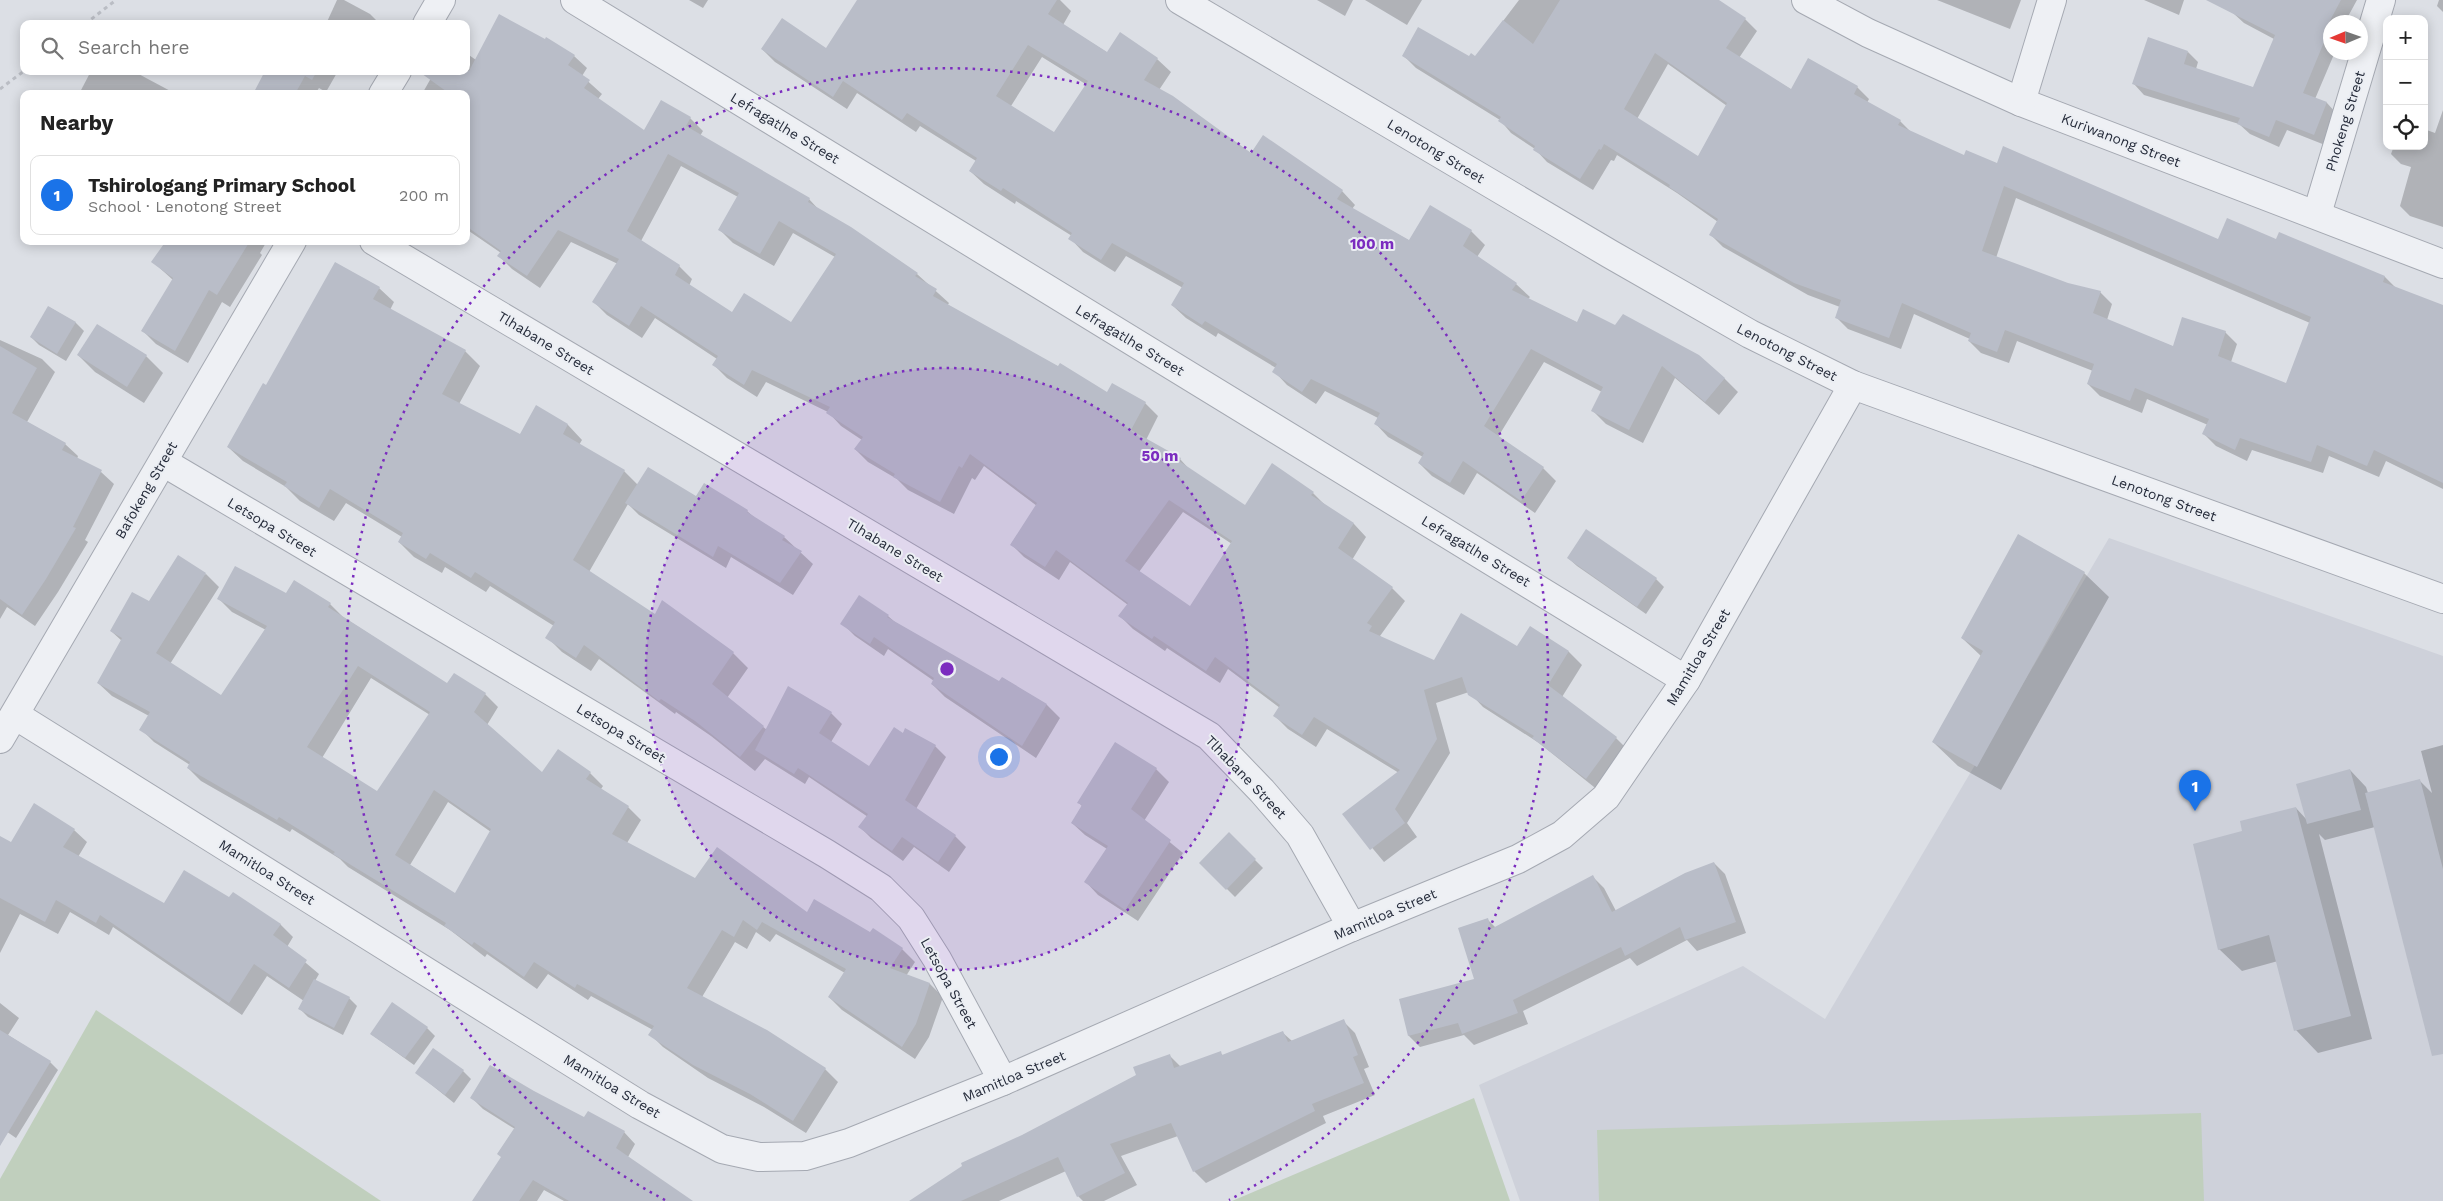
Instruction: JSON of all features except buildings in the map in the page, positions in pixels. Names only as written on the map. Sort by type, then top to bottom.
[{"type":"street","points":[[429,20],[442,0]]},
{"type":"street","name":"Lefragatlhe Street","points":[[575,0],[1686,680]]},
{"type":"street","name":"Lenotong Street","points":[[1180,0],[1692,301],[1750,334],[1853,385],[2443,599]]},
{"type":"street","name":"Kuriwanong Street","points":[[1806,0],[1868,33],[2021,102],[2443,264]]},
{"type":"street","points":[[2021,102],[2052,0]]},
{"type":"street","name":"Phokeng Street","points":[[2316,214],[2381,0]]},
{"type":"street","points":[[385,90],[395,75]]},
{"type":"street","name":"Bafokeng Street","points":[[0,739],[290,245]]},
{"type":"street","name":"Tlhabane Street","points":[[381,245],[1209,736],[1262,791],[1300,835],[1352,927]]},
{"type":"street","name":"Mamitloa Street","points":[[15,715],[640,1105],[722,1149],[759,1157],[805,1156],[850,1143],[1003,1081],[1352,927],[1518,858],[1562,835],[1606,797],[1686,680],[1853,385]]},
{"type":"street","name":"Letsopa Street","points":[[162,462],[827,854],[880,888],[911,918],[937,959],[1003,1081]]},
{"type":"path","points":[[90,20],[116,0]]},
{"type":"path","points":[[0,89],[20,74]]},
{"type":"shaded area","points":[[2109,538],[2443,656],[2443,1201],[1520,1201],[1479,1085],[1743,966],[1825,1019]]},
{"type":"green space","points":[[96,1010],[381,1201],[0,1201],[0,1179]]},
{"type":"green space","points":[[1474,1098],[1510,1201],[1232,1201]]},
{"type":"green space","points":[[2201,1113],[2204,1201],[1599,1201],[1597,1130]]},
{"type":"place","name":"Tshirologang Primary School","points":[[2195,811]]}]
